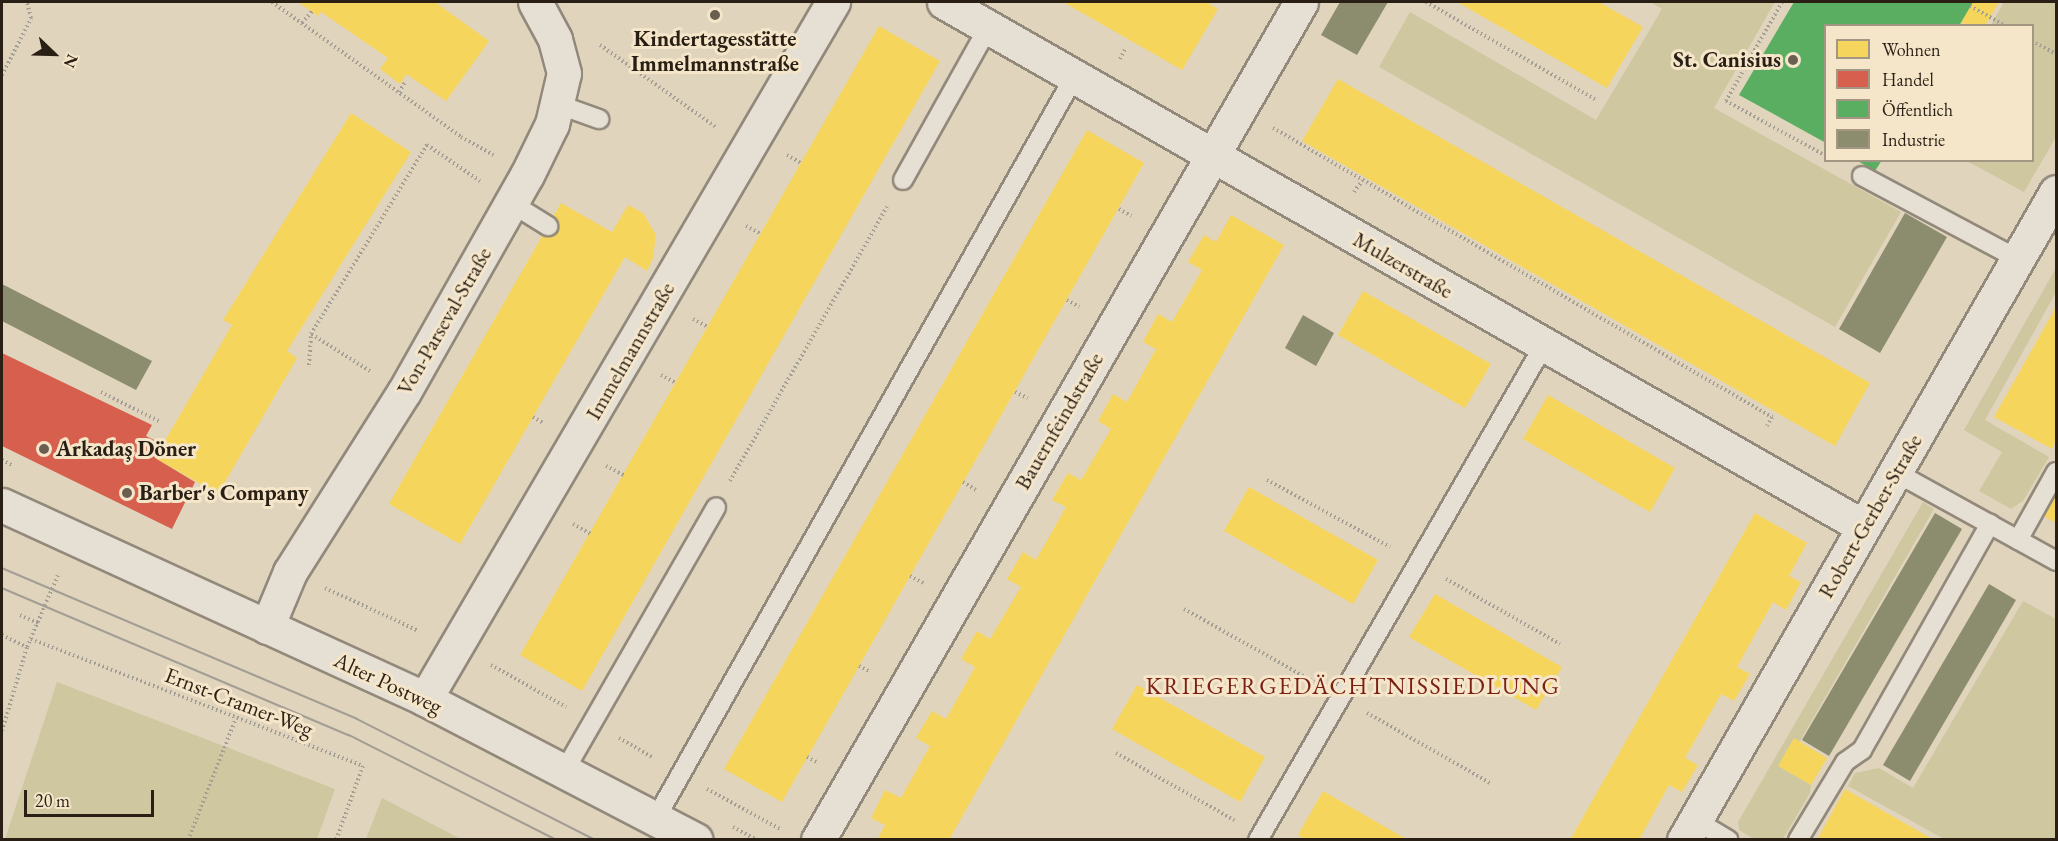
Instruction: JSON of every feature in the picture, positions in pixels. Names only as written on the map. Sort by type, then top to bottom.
[{"type":"street","name":"Von-Parseval-Straße","points":[[267,627],[290,572],[404,392],[527,175],[552,124],[564,73],[555,39],[535,2]]},
{"type":"street","name":"Immelmannstraße","points":[[425,699],[458,649],[833,2]]},
{"type":"street","name":"Mulzerstraße","points":[[944,2],[1864,527]]},
{"type":"street","name":"Bauernfeindstraße","points":[[803,837],[1212,155],[1301,2]]},
{"type":"street","name":"Robert-Gerber-Straße","points":[[1690,830],[2056,192]]},
{"type":"street","name":"Alter Postweg","points":[[2,505],[425,699],[696,840]]},
{"type":"lane","points":[[903,180],[988,28]]},
{"type":"lane","points":[[656,818],[1074,77]]},
{"type":"lane","points":[[557,104],[599,119]]},
{"type":"lane","points":[[1862,176],[2018,259]]},
{"type":"lane","points":[[511,203],[548,226]]},
{"type":"lane","points":[[1259,837],[1544,345]]},
{"type":"lane","points":[[1895,472],[2056,561]]},
{"type":"lane","points":[[2018,540],[2056,472]]},
{"type":"lane","points":[[565,770],[716,507]]},
{"type":"lane","points":[[1798,840],[1845,762],[1862,750],[1990,524]]},
{"type":"lane","points":[[1690,830],[1728,840]]},
{"type":"path","points":[[2,75],[30,18],[27,2]]},
{"type":"path","points":[[272,2],[461,137],[527,175]]},
{"type":"path","points":[[1426,2],[1595,99]]},
{"type":"path","points":[[1782,2],[1726,101],[1824,155]]},
{"type":"path","points":[[1970,6],[2002,24]]},
{"type":"path","points":[[302,23],[312,11]]},
{"type":"path","points":[[597,38],[601,48],[747,147]]},
{"type":"path","points":[[2034,42],[2056,54]]},
{"type":"path","points":[[399,92],[406,81]]},
{"type":"path","points":[[1239,108],[1772,417],[1748,460]]},
{"type":"path","points":[[309,365],[311,334],[427,145],[511,203]]},
{"type":"path","points":[[716,507],[903,180]]},
{"type":"path","points":[[311,334],[404,392]]},
{"type":"path","points":[[101,392],[159,421]]},
{"type":"path","points":[[2,731],[27,647],[73,539]]},
{"type":"path","points":[[290,572],[458,649],[593,723],[681,775],[803,837]]},
{"type":"path","points":[[1184,609],[1490,783]]},
{"type":"path","points":[[20,615],[38,623]]},
{"type":"path","points":[[2,635],[27,647]]},
{"type":"path","name":"Ernst-Cramer-Weg","points":[[31,639],[363,766],[336,840]]},
{"type":"path","points":[[188,840],[236,718]]},
{"type":"path","points":[[1116,753],[1259,837]]},
{"type":"shaded area","points":[[1650,2],[1775,2],[1714,108],[1901,212],[1835,327],[1379,67],[1410,12],[1596,120],[1662,9]]},
{"type":"shaded area","points":[[2004,2],[2056,2],[2056,137],[2024,192],[1969,162],[2034,162],[2034,24],[1992,24]]},
{"type":"shaded area","points":[[2056,268],[2056,292],[1985,420],[2049,457],[2023,501],[2011,509],[1979,491],[2002,452],[1964,430]]},
{"type":"shaded area","points":[[1923,502],[1934,509],[1800,741],[1794,739],[1779,766],[1811,785],[1810,793],[1783,839],[1754,839],[1739,830],[1738,822]]},
{"type":"shaded area","points":[[2023,601],[2056,619],[2056,839],[1944,839],[1848,786],[1855,773],[1879,768],[1913,788]]},
{"type":"shaded area","points":[[57,682],[335,789],[317,839],[5,839]]},
{"type":"shaded area","points":[[382,798],[461,839],[366,839]]},
{"type":"building: Wohnen","points":[[298,2],[435,2],[489,41],[446,101],[406,74],[400,84],[380,69],[388,58],[321,12],[318,16]]},
{"type":"building: Wohnen","points":[[1063,2],[1206,2],[1218,9],[1182,70]]},
{"type":"building: Wohnen","points":[[1457,2],[1599,2],[1643,27],[1607,88]]},
{"type":"building: Wohnen","points":[[1972,2],[1999,2],[1986,24],[1960,23]]},
{"type":"building: Wohnen","points":[[879,26],[940,61],[582,691],[520,655]]},
{"type":"building: Wohnen","points":[[1338,79],[1870,383],[1835,446],[1302,141]]},
{"type":"building: Wohnen","points":[[351,113],[411,152],[287,351],[297,358],[218,494],[155,458],[232,325],[223,320]]},
{"type":"building: Wohnen","points":[[1087,130],[1144,163],[782,802],[724,769]]},
{"type":"building: Wohnen","points":[[561,203],[612,232],[628,205],[643,213],[656,235],[653,258],[647,271],[625,257],[460,544],[389,504]]},
{"type":"building: Wohnen","points":[[1231,215],[1284,245],[949,840],[877,840],[885,825],[871,818],[885,790],[901,798],[930,746],[916,738],[932,711],[946,719],[975,667],[961,659],[977,631],[990,639],[1021,587],[1007,579],[1023,552],[1036,560],[1066,507],[1052,500],[1068,473],[1081,480],[1111,429],[1098,421],[1113,394],[1127,402],[1156,349],[1143,342],[1158,314],[1172,322],[1202,270],[1188,262],[1204,235],[1216,242]]},
{"type":"building: Wohnen","points":[[1363,291],[1491,364],[1465,408],[1338,335]]},
{"type":"building: Wohnen","points":[[2056,307],[2056,440],[2052,449],[1994,417]]},
{"type":"building: Wohnen","points":[[1548,395],[1675,468],[1650,512],[1523,439]]},
{"type":"building: Wohnen","points":[[1249,487],[1378,560],[1353,604],[1224,531]]},
{"type":"building: Wohnen","points":[[2056,490],[2056,523],[2042,515]]},
{"type":"building: Wohnen","points":[[1755,513],[1807,543],[1789,576],[1801,582],[1786,610],[1773,602],[1737,667],[1750,674],[1734,701],[1721,694],[1685,758],[1698,765],[1682,792],[1669,785],[1639,840],[1570,840]]},
{"type":"building: Wohnen","points":[[1435,594],[1562,667],[1536,710],[1409,637]]},
{"type":"building: Wohnen","points":[[1137,685],[1265,757],[1240,802],[1112,729]]},
{"type":"building: Wohnen","points":[[1794,738],[1827,758],[1811,785],[1778,766]]},
{"type":"building: Wohnen","points":[[1845,789],[1934,840],[1817,840]]},
{"type":"building: Wohnen","points":[[1323,791],[1408,840],[1306,840],[1298,835]]},
{"type":"building: Handel","points":[[2,353],[152,425],[146,436],[162,444],[155,458],[195,482],[172,529],[2,446]]},
{"type":"building: Öffentlich","name":"St. Canisius","points":[[1794,2],[1973,2],[1960,24],[1824,24],[1824,142],[1739,95]]},
{"type":"building: Öffentlich","points":[[1859,162],[1881,162],[1875,171]]},
{"type":"building: Industrie","points":[[1340,2],[1388,2],[1357,55],[1321,35]]},
{"type":"building: Industrie","points":[[1905,213],[1947,237],[1880,353],[1839,329]]},
{"type":"building: Industrie","points":[[2,284],[152,361],[136,390],[2,321]]},
{"type":"building: Industrie","points":[[1303,315],[1334,333],[1316,366],[1285,348]]},
{"type":"building: Industrie","points":[[1935,513],[1962,529],[1829,756],[1802,740]]},
{"type":"building: Industrie","points":[[1989,584],[2016,600],[1910,781],[1883,765]]},
{"type":"tram line","points":[[2,568],[357,719],[595,840]]},
{"type":"tram line","points":[[2,588],[349,735],[557,840]]},
{"type":"place","name":"Kindertagesstätte Immelmannstraße","points":[[715,15]]},
{"type":"place","name":"St. Canisius","points":[[1793,60]]},
{"type":"place","name":"Arkadaş Döner","points":[[44,449]]},
{"type":"place","name":"Barber's Company","points":[[127,493]]},
{"type":"district","name":"KRIEGERGEDÄCHTNISSIEDLUNG","points":[[1353,686]]}]
